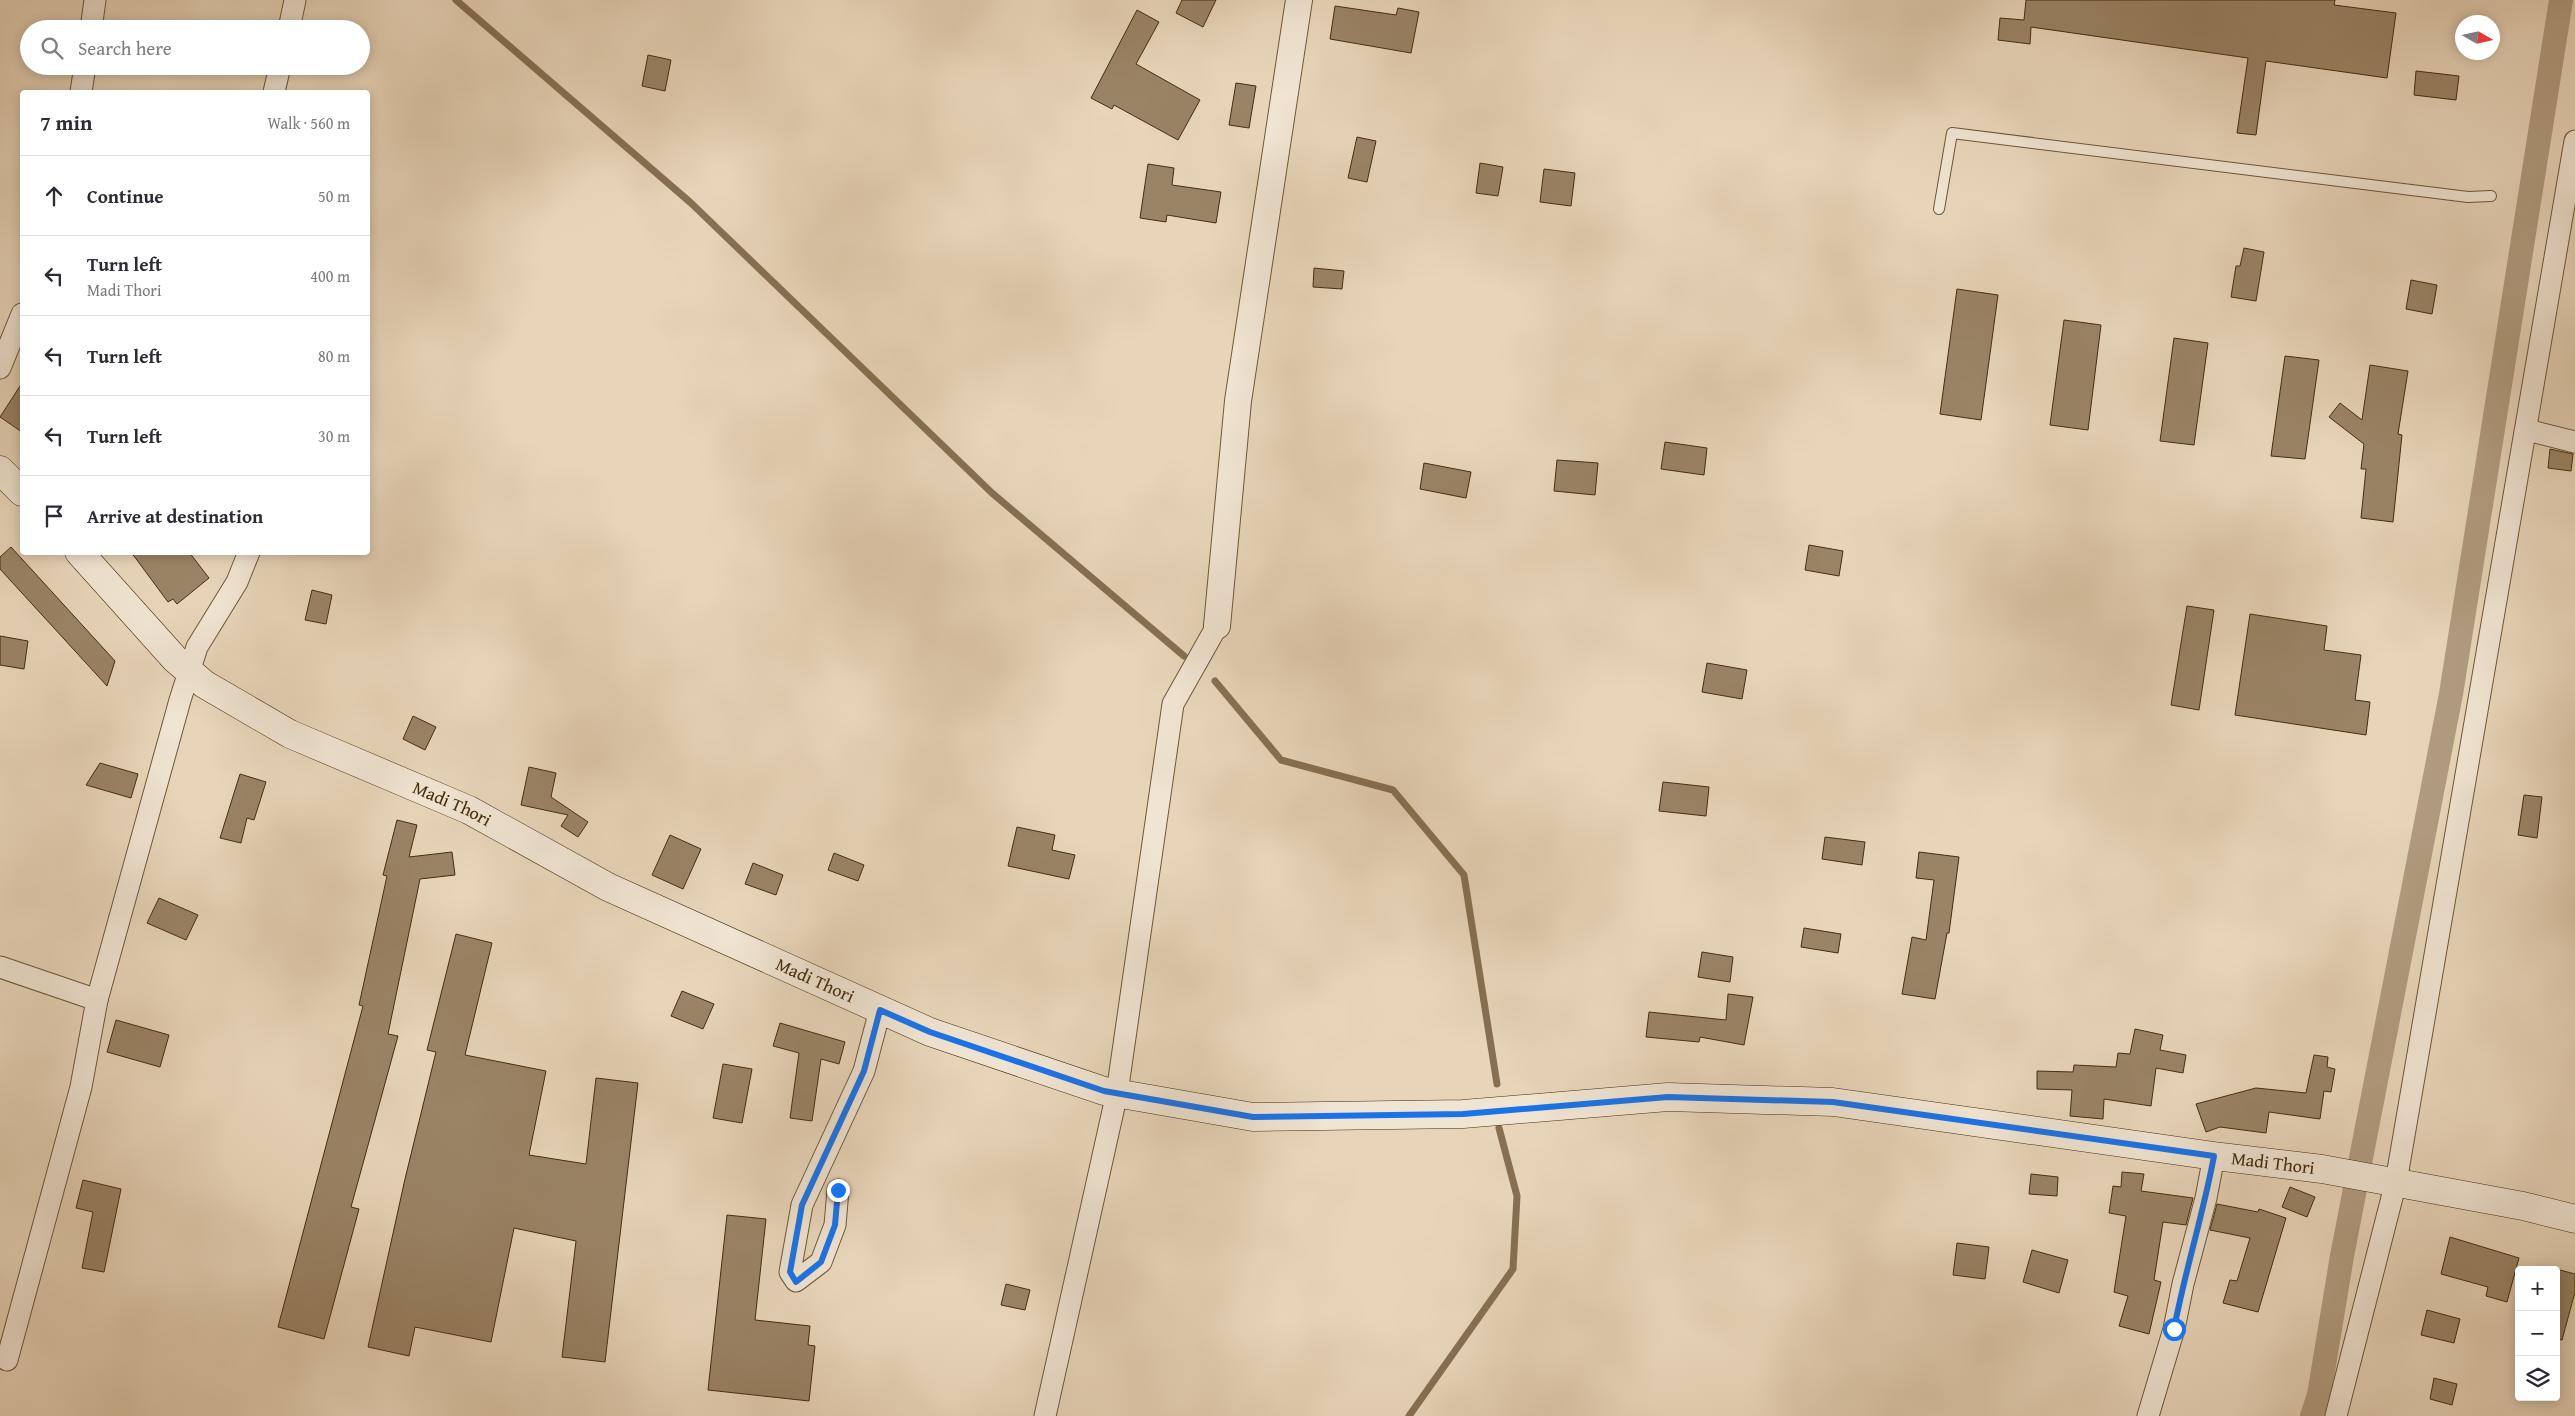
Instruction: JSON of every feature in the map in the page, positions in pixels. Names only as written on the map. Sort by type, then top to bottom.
[{"type":"main road","points":[[0,470],[20,490]]},
{"type":"main road","name":"Madi Thori","points":[[82,555],[174,659],[204,684],[290,734],[469,810],[608,887],[930,1032],[1117,1093],[1253,1117],[1463,1114],[1668,1097],[1833,1102],[2330,1171],[2523,1206],[2575,1219]]},
{"type":"street","points":[[92,20],[95,0]]},
{"type":"street","points":[[290,20],[295,0]]},
{"type":"street","points":[[1045,1416],[1117,1093],[1173,704],[1217,626],[1238,401],[1299,0]]},
{"type":"street","points":[[81,90],[84,75]]},
{"type":"street","points":[[274,90],[278,75]]},
{"type":"street","points":[[2336,1416],[2386,1181],[2527,430],[2575,142]]},
{"type":"street","points":[[0,368],[20,319]]},
{"type":"street","points":[[2527,430],[2575,442]]},
{"type":"street","points":[[7,1360],[81,1086],[97,1000],[189,671],[197,647],[237,582],[248,555]]},
{"type":"street","points":[[0,967],[97,1000]]},
{"type":"street","points":[[838,1190],[835,1225],[821,1262],[796,1282],[790,1272],[802,1205],[864,1071],[880,1010]]},
{"type":"street","points":[[2148,1416],[2174,1329],[2183,1284],[2206,1198],[2214,1156]]},
{"type":"lane","points":[[1939,209],[1952,133],[2468,198],[2490,196]]},
{"type":"building","points":[[1182,0],[1216,0],[1203,27],[1176,13]]},
{"type":"building","points":[[2026,0],[2335,0],[2334,5],[2396,13],[2387,78],[2266,61],[2256,135],[2237,133],[2248,58],[2031,27],[2030,44],[1998,40],[2000,18],[2024,20]]},
{"type":"building","points":[[1335,6],[1396,15],[1398,8],[1419,12],[1411,53],[1330,39]]},
{"type":"building","points":[[1137,10],[1159,22],[1136,64],[1200,100],[1178,140],[1114,105],[1112,109],[1091,98]]},
{"type":"building","points":[[648,55],[671,60],[665,91],[642,86]]},
{"type":"building","points":[[2416,71],[2459,76],[2456,100],[2414,95]]},
{"type":"building","points":[[1236,83],[1256,86],[1249,128],[1229,125]]},
{"type":"building","points":[[1357,137],[1376,141],[1367,182],[1348,178]]},
{"type":"building","points":[[1480,163],[1503,167],[1498,196],[1476,193]]},
{"type":"building","points":[[1148,164],[1174,168],[1172,185],[1221,192],[1216,223],[1167,215],[1166,222],[1140,218]]},
{"type":"building","points":[[1544,169],[1575,173],[1571,206],[1540,202]]},
{"type":"building","points":[[2244,248],[2264,252],[2256,301],[2231,297],[2236,266],[2240,266]]},
{"type":"building","points":[[1314,268],[1344,271],[1342,289],[1313,287]]},
{"type":"building","points":[[2411,280],[2437,285],[2432,314],[2406,309]]},
{"type":"building","points":[[1957,289],[1998,295],[1981,420],[1940,414]]},
{"type":"building","points":[[2064,320],[2101,325],[2088,430],[2050,425]]},
{"type":"building","points":[[2174,338],[2208,343],[2194,445],[2160,441]]},
{"type":"building","points":[[2285,356],[2319,360],[2305,459],[2271,456]]},
{"type":"building","points":[[2370,365],[2408,371],[2398,434],[2402,435],[2393,522],[2361,518],[2366,469],[2361,469],[2364,444],[2329,417],[2340,403],[2362,420]]},
{"type":"building","points":[[20,386],[20,431],[0,417]]},
{"type":"building","points":[[1665,442],[1707,448],[1704,475],[1661,469]]},
{"type":"building","points":[[2550,449],[2573,454],[2571,471],[2548,468]]},
{"type":"building","points":[[1557,460],[1598,463],[1595,495],[1554,491]]},
{"type":"building","points":[[1424,463],[1471,472],[1466,498],[1420,489]]},
{"type":"building","points":[[1809,545],[1843,551],[1839,576],[1805,570]]},
{"type":"building","points":[[11,547],[115,661],[107,686],[0,569],[0,557]]},
{"type":"building","points":[[133,555],[191,555],[209,578],[177,604],[173,599],[168,602]]},
{"type":"building","points":[[312,590],[332,595],[326,624],[305,620]]},
{"type":"building","points":[[2187,606],[2214,610],[2199,710],[2171,705]]},
{"type":"building","points":[[2250,614],[2327,626],[2324,650],[2361,655],[2355,700],[2370,702],[2366,735],[2235,715]]},
{"type":"building","points":[[0,636],[28,641],[24,669],[0,665]]},
{"type":"building","points":[[1707,663],[1747,670],[1742,699],[1702,692]]},
{"type":"building","points":[[413,716],[436,727],[425,750],[403,739]]},
{"type":"building","points":[[100,763],[138,774],[131,798],[86,785]]},
{"type":"building","points":[[529,767],[556,773],[551,797],[588,822],[578,837],[561,826],[568,815],[521,805]]},
{"type":"building","points":[[240,774],[266,782],[254,820],[247,818],[241,843],[220,838]]},
{"type":"building","points":[[1663,782],[1709,787],[1706,816],[1659,811]]},
{"type":"building","points":[[2524,795],[2542,797],[2537,838],[2518,835]]},
{"type":"building","points":[[397,820],[417,825],[409,857],[452,852],[455,875],[420,879],[388,1034],[398,1036],[351,1207],[359,1209],[324,1339],[278,1327],[363,1006],[359,1005],[387,876],[383,875]]},
{"type":"building","points":[[1017,827],[1055,835],[1052,850],[1075,855],[1069,879],[1008,866]]},
{"type":"building","points":[[670,835],[701,849],[683,889],[652,875]]},
{"type":"building","points":[[1825,837],[1865,842],[1862,865],[1822,859]]},
{"type":"building","points":[[1919,852],[1959,857],[1949,933],[1947,933],[1935,999],[1902,994],[1912,937],[1926,940],[1934,880],[1916,878]]},
{"type":"building","points":[[834,853],[864,865],[858,881],[828,870]]},
{"type":"building","points":[[753,863],[783,875],[776,895],[745,884]]},
{"type":"building","points":[[159,898],[198,915],[186,940],[147,923]]},
{"type":"building","points":[[1804,928],[1841,934],[1838,953],[1801,947]]},
{"type":"building","points":[[456,934],[492,943],[465,1055],[546,1071],[529,1155],[586,1164],[596,1078],[638,1083],[605,1362],[562,1357],[576,1241],[514,1228],[491,1342],[415,1327],[409,1356],[368,1347],[405,1179],[436,1052],[427,1050]]},
{"type":"building","points":[[1702,952],[1733,957],[1730,982],[1698,977]]},
{"type":"building","points":[[682,991],[714,1004],[703,1029],[671,1016]]},
{"type":"building","points":[[1728,994],[1753,997],[1744,1045],[1700,1037],[1699,1042],[1646,1037],[1649,1012],[1726,1020]]},
{"type":"building","points":[[116,1020],[169,1035],[160,1067],[107,1052]]},
{"type":"building","points":[[780,1023],[845,1042],[839,1064],[821,1059],[812,1121],[790,1118],[799,1053],[773,1046]]},
{"type":"building","points":[[2135,1029],[2163,1035],[2160,1050],[2186,1055],[2183,1073],[2156,1068],[2151,1106],[2104,1099],[2103,1119],[2070,1116],[2072,1090],[2037,1089],[2037,1071],[2073,1072],[2074,1065],[2116,1067],[2118,1053],[2130,1054]]},
{"type":"building","points":[[2314,1055],[2328,1057],[2327,1067],[2335,1069],[2331,1092],[2324,1091],[2320,1119],[2269,1112],[2266,1133],[2220,1127],[2206,1132],[2196,1104],[2256,1088],[2306,1093]]},
{"type":"building","points":[[723,1064],[752,1069],[742,1123],[713,1118]]},
{"type":"building","points":[[2122,1172],[2144,1174],[2141,1191],[2193,1198],[2186,1225],[2163,1222],[2154,1280],[2161,1282],[2149,1334],[2119,1326],[2128,1296],[2114,1292],[2126,1216],[2109,1213],[2113,1186],[2121,1187]]},
{"type":"building","points":[[2031,1174],[2058,1177],[2057,1196],[2029,1194]]},
{"type":"building","points":[[83,1180],[121,1189],[104,1272],[82,1268],[93,1212],[76,1208]]},
{"type":"building","points":[[2290,1187],[2315,1197],[2307,1217],[2282,1207]]},
{"type":"building","points":[[2217,1204],[2258,1212],[2259,1209],[2286,1218],[2258,1312],[2223,1303],[2230,1280],[2237,1281],[2250,1238],[2210,1230]]},
{"type":"building","points":[[727,1215],[766,1219],[755,1320],[810,1326],[808,1345],[815,1346],[809,1401],[708,1390]]},
{"type":"building","points":[[2450,1237],[2519,1258],[2517,1266],[2515,1266],[2507,1302],[2486,1296],[2488,1287],[2441,1274]]},
{"type":"building","points":[[1957,1243],[1989,1247],[1985,1279],[1953,1275]]},
{"type":"building","points":[[2032,1250],[2068,1260],[2059,1293],[2023,1282]]},
{"type":"building","points":[[2560,1270],[2575,1274],[2575,1292],[2562,1340],[2560,1340]]},
{"type":"building","points":[[1006,1284],[1030,1290],[1025,1310],[1001,1305]]},
{"type":"building","points":[[2427,1310],[2460,1319],[2454,1343],[2421,1335]]},
{"type":"building","points":[[2434,1378],[2457,1384],[2452,1405],[2430,1399]]},
{"type":"waterway","points":[[456,0],[691,203],[992,493],[1184,656]]},
{"type":"waterway","points":[[2312,1416],[2319,1395],[2342,1256],[2451,694],[2561,0]]},
{"type":"waterway","points":[[1215,681],[1281,760],[1393,790],[1464,875],[1497,1084]]},
{"type":"waterway","points":[[1409,1416],[1513,1269],[1517,1196],[1499,1128]]},
{"type":"route","points":[[838,1190],[835,1225],[821,1262],[796,1282],[790,1272],[802,1205],[864,1071],[880,1010],[930,1032],[1104,1091],[1253,1117],[1463,1114],[1668,1097],[1833,1102],[2214,1156],[2206,1198],[2183,1284],[2174,1329]]}]
